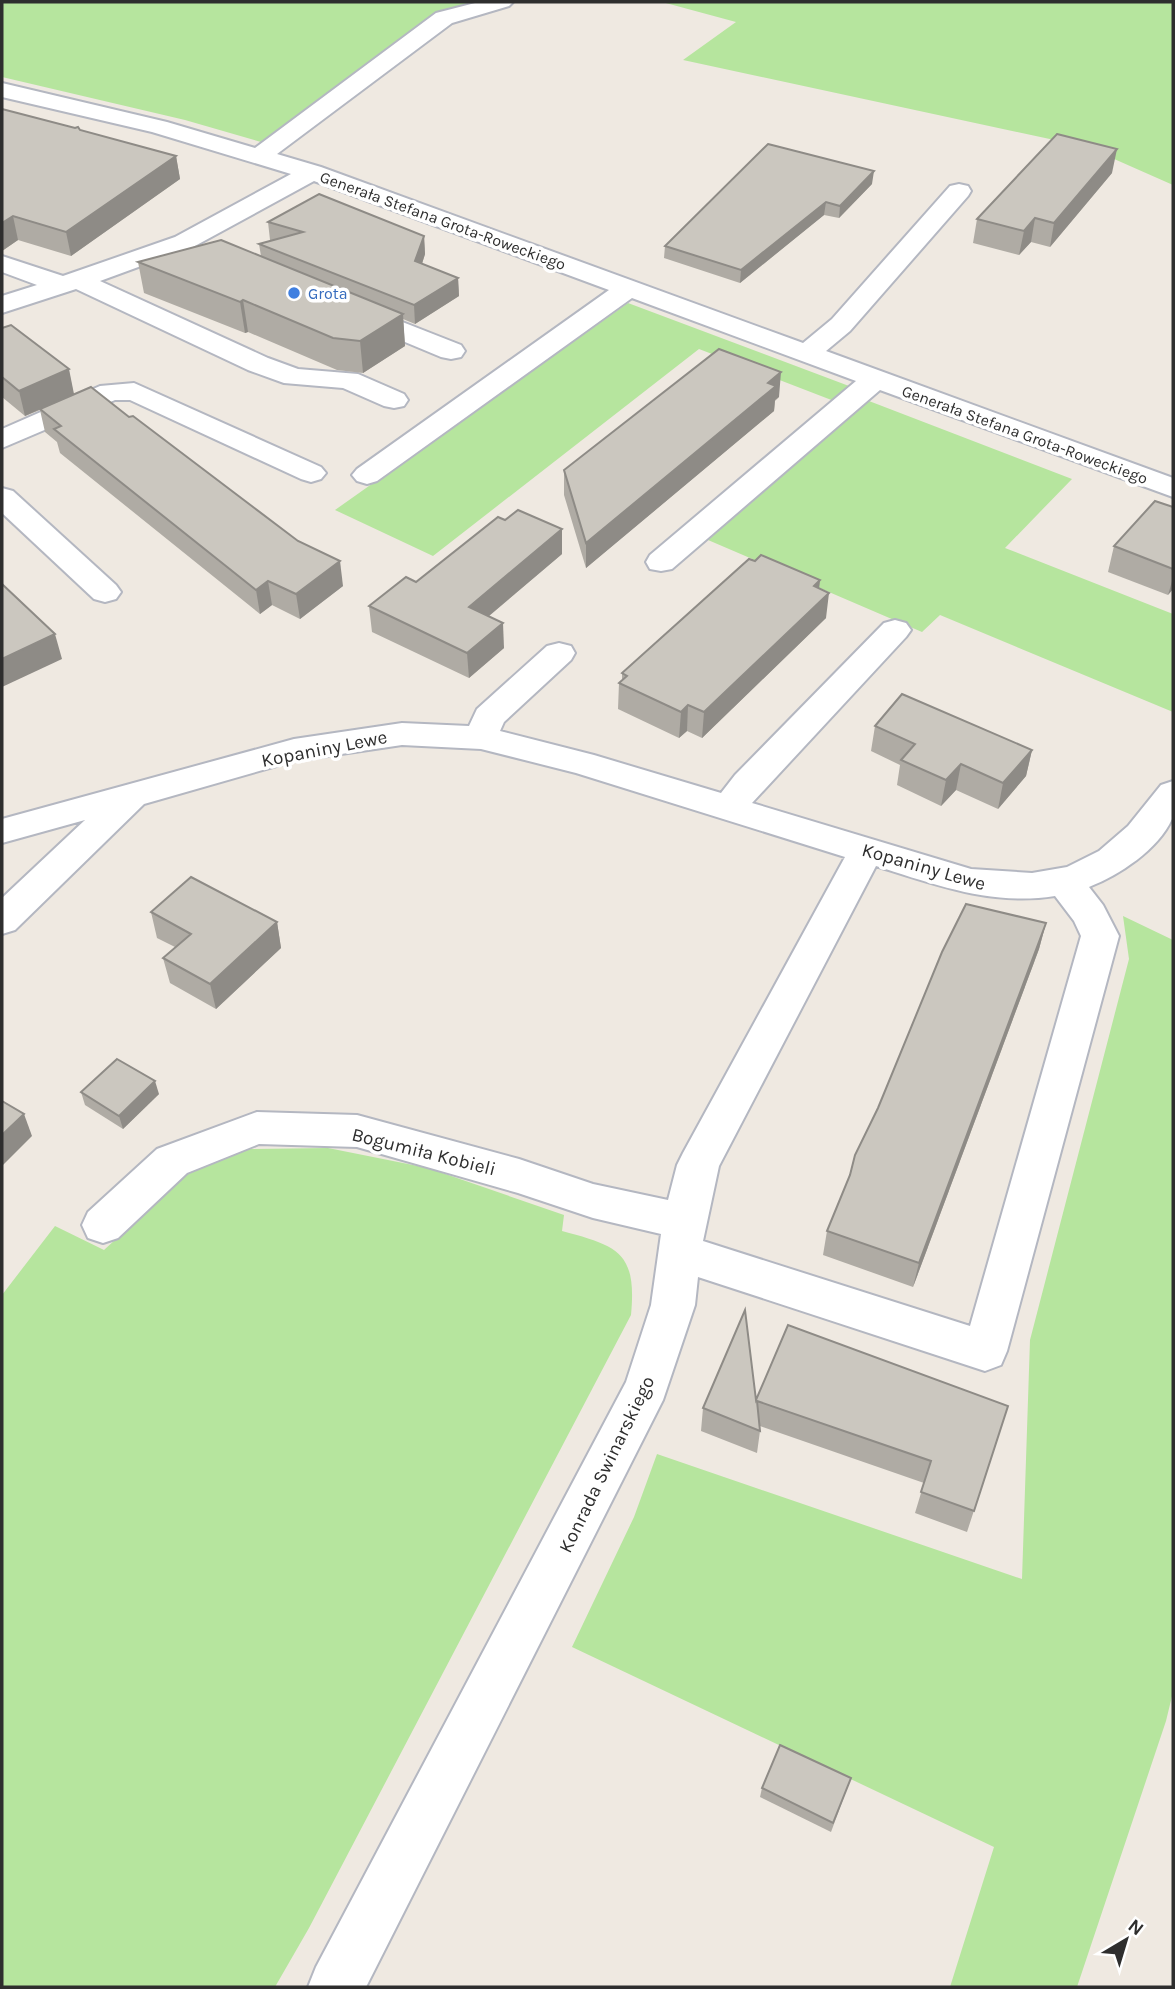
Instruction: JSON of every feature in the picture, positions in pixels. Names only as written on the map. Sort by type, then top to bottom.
[{"type":"street","points":[[260,155],[444,18],[502,2]]},
{"type":"street","name":"Generała Stefana Grota-Roweckiego","points":[[2,90],[159,127],[312,172],[1173,488]]},
{"type":"street","points":[[2,305],[184,242],[312,172]]},
{"type":"street","points":[[807,354],[841,325],[959,191]]},
{"type":"street","points":[[184,242],[209,252]]},
{"type":"street","points":[[2,264],[70,282],[294,377],[348,380],[394,400]]},
{"type":"street","points":[[367,475],[629,288]]},
{"type":"street","points":[[337,303],[451,351]]},
{"type":"street","name":"Generała Stefana Grota-Roweckiego","points":[[661,562],[876,379]]},
{"type":"street","points":[[2,439],[110,392],[134,391],[311,473]]},
{"type":"street","points":[[2,497],[105,592]]},
{"type":"street","points":[[730,807],[747,783],[895,629]]},
{"type":"street","points":[[481,738],[489,717],[559,653]]},
{"type":"street","name":"Kopaniny Lewe","points":[[2,831],[295,750],[402,734],[481,738],[582,763],[970,882],[994,887],[1028,887],[1063,881],[1104,864],[1126,849],[1173,793]]},
{"type":"street","points":[[2,920],[130,797]]},
{"type":"street","name":"Konrada Swinarskiego","points":[[336,1987],[647,1386],[673,1305],[682,1238],[698,1165],[867,850]]},
{"type":"street","name":"Bogumiła Kobieli","points":[[103,1225],[172,1161],[257,1128],[357,1131],[519,1176],[593,1201],[682,1238],[714,1262],[985,1351],[1100,936],[1090,915],[1063,881]]},
{"type":"green space","points":[[2,2],[489,2],[438,16],[268,144],[185,120],[2,77]]},
{"type":"green space","points":[[662,2],[1173,2],[1173,185],[1087,147],[683,60],[736,22]]},
{"type":"green space","points":[[628,303],[849,386],[834,401],[699,349],[433,556],[335,510]]},
{"type":"green space","points":[[869,401],[1072,479],[1005,548],[1173,614],[1173,712],[940,615],[922,632],[708,540]]},
{"type":"green space","points":[[1123,916],[1173,940],[1173,1692],[1166,1721],[1077,1987],[950,1987],[994,1847],[572,1647],[634,1517],[657,1454],[1022,1579],[1030,1340],[1129,959]]},
{"type":"green space","points":[[328,1148],[428,1168],[564,1215],[562,1231],[610,1248],[620,1255],[627,1265],[631,1277],[631,1315],[309,1928],[275,1987],[2,1987],[2,1295],[55,1226],[104,1250],[186,1175],[246,1149]]},
{"type":"building","points":[[2,109],[78,127],[80,130],[176,156],[66,232],[13,216],[2,223]]},
{"type":"building","points":[[1057,134],[1117,149],[1054,223],[1035,218],[1024,231],[977,219]]},
{"type":"building","points":[[768,144],[874,171],[840,206],[826,202],[741,270],[665,246]]},
{"type":"building","points":[[319,194],[424,236],[415,261],[458,278],[414,305],[259,244],[303,232],[268,222]]},
{"type":"building","points":[[221,240],[403,314],[360,341],[333,338],[243,300],[240,302],[138,262]]},
{"type":"building","points":[[11,325],[69,369],[19,391],[2,377],[2,328]]},
{"type":"building","points":[[719,349],[781,372],[768,383],[776,386],[586,543],[564,470]]},
{"type":"building","points":[[91,387],[298,541],[340,561],[296,594],[268,581],[256,590],[54,429],[61,426],[40,409]]},
{"type":"building","points":[[1155,501],[1173,507],[1173,569],[1114,546]]},
{"type":"building","points":[[518,510],[562,529],[469,607],[503,623],[467,653],[369,606],[406,577],[416,582],[498,517],[505,520]]},
{"type":"building","points":[[761,555],[820,580],[814,586],[829,593],[704,712],[688,705],[681,712],[619,683],[627,676],[622,673],[749,559],[755,561]]},
{"type":"building","points":[[2,584],[55,634],[2,659]]},
{"type":"building","points":[[902,694],[1032,750],[1003,783],[961,764],[946,780],[901,760],[915,744],[875,726]]},
{"type":"building","points":[[191,877],[277,922],[210,984],[163,958],[191,934],[151,912]]},
{"type":"building","points":[[966,904],[1046,923],[919,1263],[827,1231],[850,1175],[855,1155],[878,1108],[942,952]]},
{"type":"building","points":[[117,1059],[155,1081],[119,1116],[81,1092]]},
{"type":"building","points":[[2,1101],[24,1114],[2,1135]]},
{"type":"building","points":[[745,1310],[756,1400],[788,1325],[1008,1406],[974,1511],[921,1492],[931,1461],[757,1401],[760,1431],[703,1408]]},
{"type":"building","points":[[780,1745],[851,1778],[833,1823],[762,1788]]},
{"type":"place","name":"Grota","points":[[294,293]]}]
